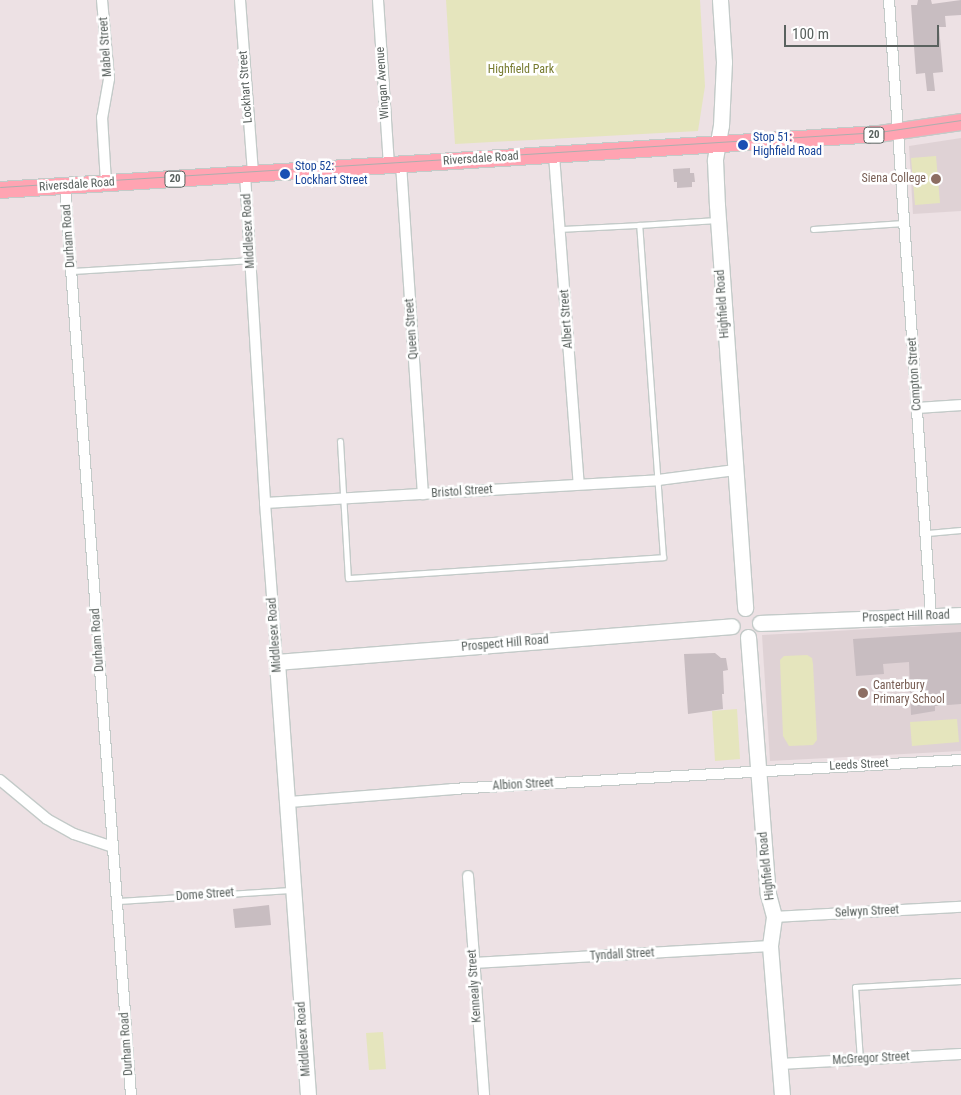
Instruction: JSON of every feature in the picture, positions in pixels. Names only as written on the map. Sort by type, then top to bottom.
[{"type":"main road","name":"Highfield Road","points":[[720,0],[724,62],[718,144],[715,160],[745,608]]},
{"type":"main road","name":"Riversdale Road","points":[[0,190],[898,132],[961,122]]},
{"type":"main road","points":[[745,608],[756,613],[760,623],[757,632],[748,637],[736,634],[732,626],[732,619],[735,613],[745,608]]},
{"type":"main road","name":"Prospect Hill Road","points":[[760,623],[961,614]]},
{"type":"main road","name":"Prospect Hill Road","points":[[277,662],[732,626]]},
{"type":"main road","name":"Highfield Road","points":[[748,637],[768,894],[774,917],[770,946],[782,1095]]},
{"type":"main road","name":"Middlesex Road","points":[[277,662],[308,1095]]},
{"type":"street","name":"Mabel Street","points":[[102,0],[109,79],[102,116],[106,183]]},
{"type":"street","name":"Lockhart Street","points":[[240,0],[249,174]]},
{"type":"street","name":"Wingan Avenue","points":[[378,0],[395,165]]},
{"type":"street","name":"Compton Street","points":[[889,0],[927,533],[931,616]]},
{"type":"street","name":"Albert Street","points":[[554,154],[579,484]]},
{"type":"street","name":"Queen Street","points":[[395,165],[422,494]]},
{"type":"street","name":"Middlesex Road","points":[[249,174],[247,202],[250,260],[277,662]]},
{"type":"street","name":"Durham Road","points":[[65,186],[131,1095]]},
{"type":"street","points":[[918,408],[961,405]]},
{"type":"street","name":"Bristol Street","points":[[265,503],[658,480],[735,470]]},
{"type":"street","name":"Leeds Street","points":[[758,771],[961,760]]},
{"type":"street","name":"Albion Street","points":[[288,802],[452,789],[758,771]]},
{"type":"street","points":[[0,780],[47,819],[74,834],[113,847]]},
{"type":"street","name":"Kennealy Street","points":[[468,876],[484,1095]]},
{"type":"street","name":"Selwyn Street","points":[[774,917],[961,907]]},
{"type":"street","name":"Tyndall Street","points":[[474,964],[770,946]]},
{"type":"street","name":"McGregor Street","points":[[780,1064],[961,1054]]},
{"type":"lane","points":[[560,230],[718,220]]},
{"type":"lane","points":[[813,229],[904,223]]},
{"type":"lane","points":[[340,441],[348,578],[663,557],[639,225]]},
{"type":"lane","points":[[71,271],[250,260]]},
{"type":"lane","points":[[927,533],[961,530]]},
{"type":"lane","name":"Dome Street","points":[[117,901],[292,890]]},
{"type":"lane","points":[[860,1060],[855,987],[961,981]]},
{"type":"shaded area","name":"Siena College","points":[[961,138],[961,211],[913,214],[909,146]]},
{"type":"shaded area","name":"Canterbury Primary School","points":[[961,624],[961,751],[770,761],[762,635]]},
{"type":"green space","name":"Highfield Park","points":[[446,0],[700,0],[705,86],[698,131],[455,144]]},
{"type":"green space","points":[[936,156],[940,203],[915,205],[911,158]]},
{"type":"green space","points":[[807,655],[812,658],[813,664],[817,740],[813,745],[789,746],[783,736],[780,660],[784,656]]},
{"type":"green space","points":[[737,709],[740,759],[715,761],[712,711]]},
{"type":"green space","points":[[957,719],[959,742],[912,746],[910,722]]},
{"type":"green space","points":[[383,1032],[386,1069],[369,1070],[366,1033]]},
{"type":"building","points":[[918,0],[931,0],[932,4],[961,0],[961,15],[945,16],[946,27],[939,27],[943,72],[933,73],[935,91],[927,91],[925,73],[916,74],[911,5],[917,5]]},
{"type":"building","points":[[690,168],[690,173],[694,173],[695,182],[692,182],[692,187],[677,188],[677,182],[674,182],[673,169]]},
{"type":"building","points":[[961,632],[961,704],[935,706],[935,711],[911,715],[909,662],[883,664],[884,674],[856,676],[853,639]]},
{"type":"building","points":[[715,653],[721,658],[726,658],[728,670],[723,671],[723,709],[688,714],[684,654]]},
{"type":"building","points":[[269,905],[271,925],[235,928],[233,909]]},
{"type":"tram line","points":[[0,187],[879,132],[961,120]]},
{"type":"place","name":"Stop 51: Highfield Road","points":[[743,145]]},
{"type":"place","name":"Stop 52: Lockhart Street","points":[[285,174]]},
{"type":"place","name":"Siena College","points":[[936,179]]},
{"type":"place","name":"Canterbury Primary School","points":[[863,693]]}]
